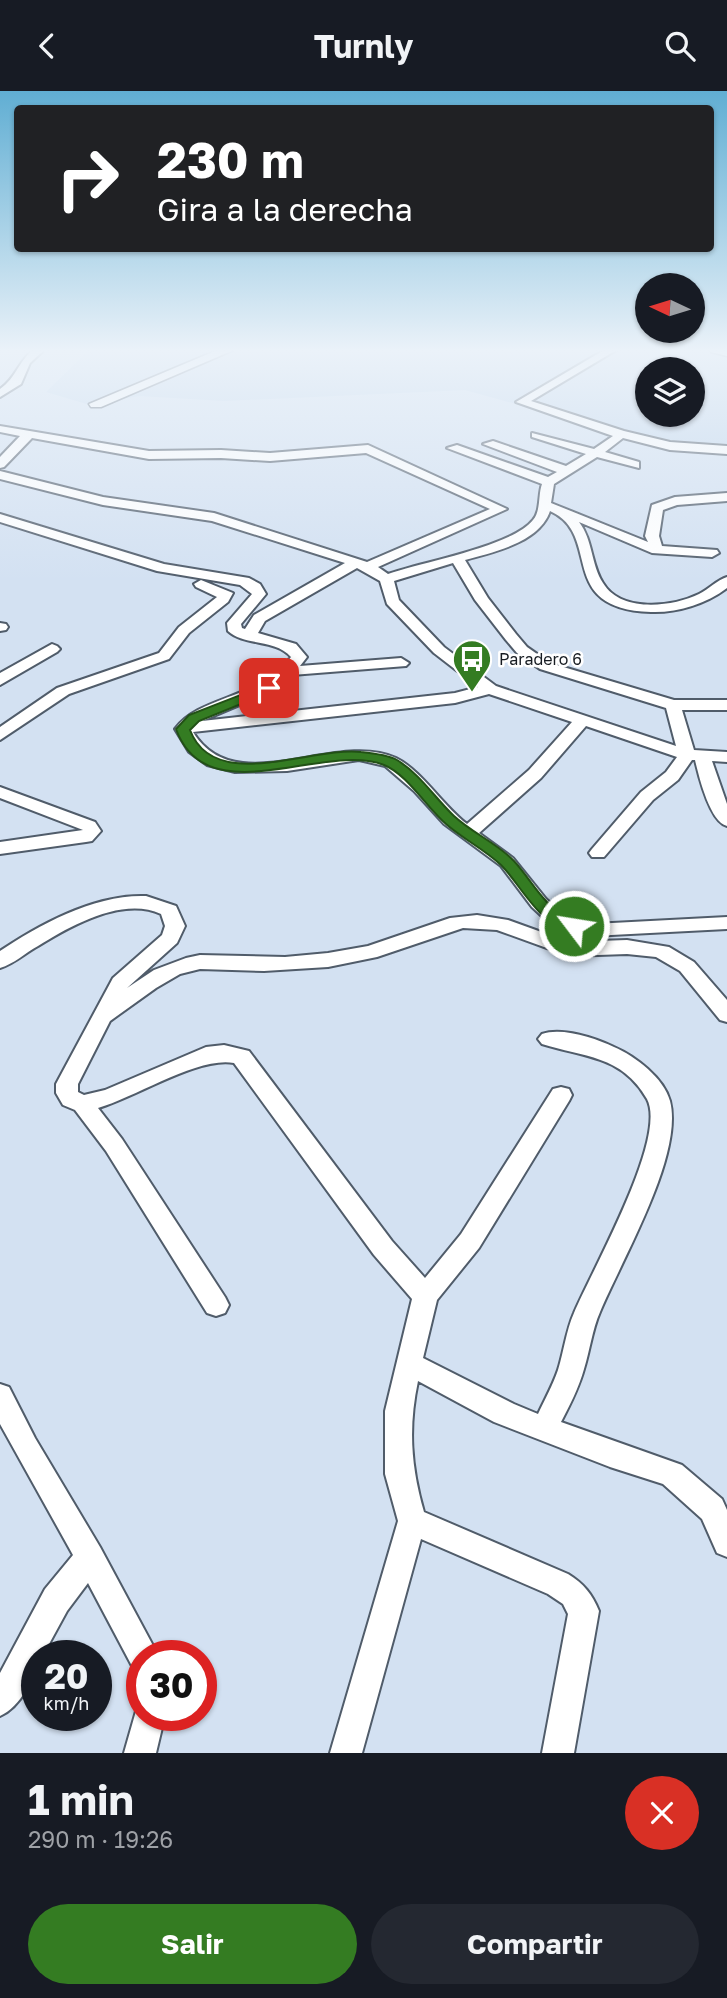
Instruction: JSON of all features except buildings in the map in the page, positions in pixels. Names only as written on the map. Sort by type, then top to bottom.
[{"type":"street","points":[[595,427],[670,446],[727,450]]},
{"type":"street","points":[[0,429],[149,455],[283,457],[353,448],[368,449],[500,509],[361,565],[259,618],[249,636]]},
{"type":"street","points":[[0,464],[30,433]]},
{"type":"street","points":[[536,435],[635,465]]},
{"type":"street","points":[[0,475],[103,501],[214,517],[361,565],[387,579],[501,544],[537,525],[546,505],[549,482],[615,441],[620,435]]},
{"type":"street","points":[[489,444],[567,471]]},
{"type":"street","points":[[453,448],[549,482]]},
{"type":"street","points":[[657,550],[652,536],[657,508],[683,500],[727,497]]},
{"type":"street","points":[[546,505],[560,509],[572,517],[583,543],[589,571],[608,600],[617,605],[643,610],[690,603],[714,593],[727,581]]},
{"type":"street","points":[[572,517],[579,517],[636,544],[657,550],[712,554]]},
{"type":"street","points":[[0,518],[162,568],[244,581],[255,587],[259,594],[233,627],[235,631],[291,647],[299,657],[290,671],[269,688],[194,718],[183,729]]},
{"type":"street","points":[[456,557],[482,600],[511,637],[522,650],[545,666],[673,705],[727,705]]},
{"type":"street","points":[[0,735],[23,716],[63,691],[164,656],[184,630],[226,593],[177,578],[162,568]]},
{"type":"street","points":[[387,579],[392,601],[439,650],[490,689],[695,756],[727,757]]},
{"type":"street","points":[[0,680],[52,649]]},
{"type":"street","points":[[290,671],[401,663]]},
{"type":"street","points":[[183,729],[455,698],[490,689]]},
{"type":"street","points":[[673,705],[727,821]]},
{"type":"street","points":[[468,832],[535,774],[583,720]]},
{"type":"street","points":[[183,729],[186,738],[199,754],[224,767],[276,766],[359,755],[391,762],[450,820],[507,862],[539,903],[553,916],[574,926],[612,931],[727,923]]},
{"type":"street","points":[[598,853],[656,787],[695,756]]},
{"type":"street","points":[[0,792],[49,813],[89,826],[92,831],[86,837],[6,846]]},
{"type":"street","points":[[0,961],[31,941],[113,905],[140,901],[169,909],[174,926],[170,938],[120,983],[67,1084],[67,1093],[71,1099],[83,1104],[114,1146],[216,1305]]},
{"type":"street","points":[[100,1018],[126,1002],[154,978],[183,965],[200,962],[310,962],[369,952],[475,921],[495,923],[568,949],[627,947],[663,953],[684,962],[696,973],[727,1015]]},
{"type":"street","points":[[544,1429],[569,1379],[585,1318],[656,1153],[661,1124],[659,1101],[644,1079],[618,1055],[581,1042],[549,1039]]},
{"type":"street","points":[[83,1104],[111,1096],[206,1055],[224,1053],[241,1056],[383,1248],[425,1296]]},
{"type":"street","points":[[346,1753],[412,1521],[399,1474],[398,1411],[425,1296],[470,1241],[561,1095]]},
{"type":"street","points":[[408,1363],[504,1413],[673,1475],[712,1509],[727,1543]]},
{"type":"street","points":[[0,1396],[25,1447],[90,1557],[134,1640]]},
{"type":"street","points":[[412,1521],[558,1584],[573,1594],[584,1611],[558,1753]]},
{"type":"street","points":[[0,1700],[56,1600],[90,1557]]},
{"type":"street","points":[[139,1753],[145,1731]]},
{"type":"shaded area","points":[[598,427],[727,427],[727,451],[683,450]]},
{"type":"place","name":"Paradero 6","points":[[472,693]]},
{"type":"route","points":[[269,688],[194,718],[183,729],[186,738],[199,754],[224,767],[276,766],[359,755],[391,762],[450,820],[507,862],[539,903],[553,916],[574,926]]}]
